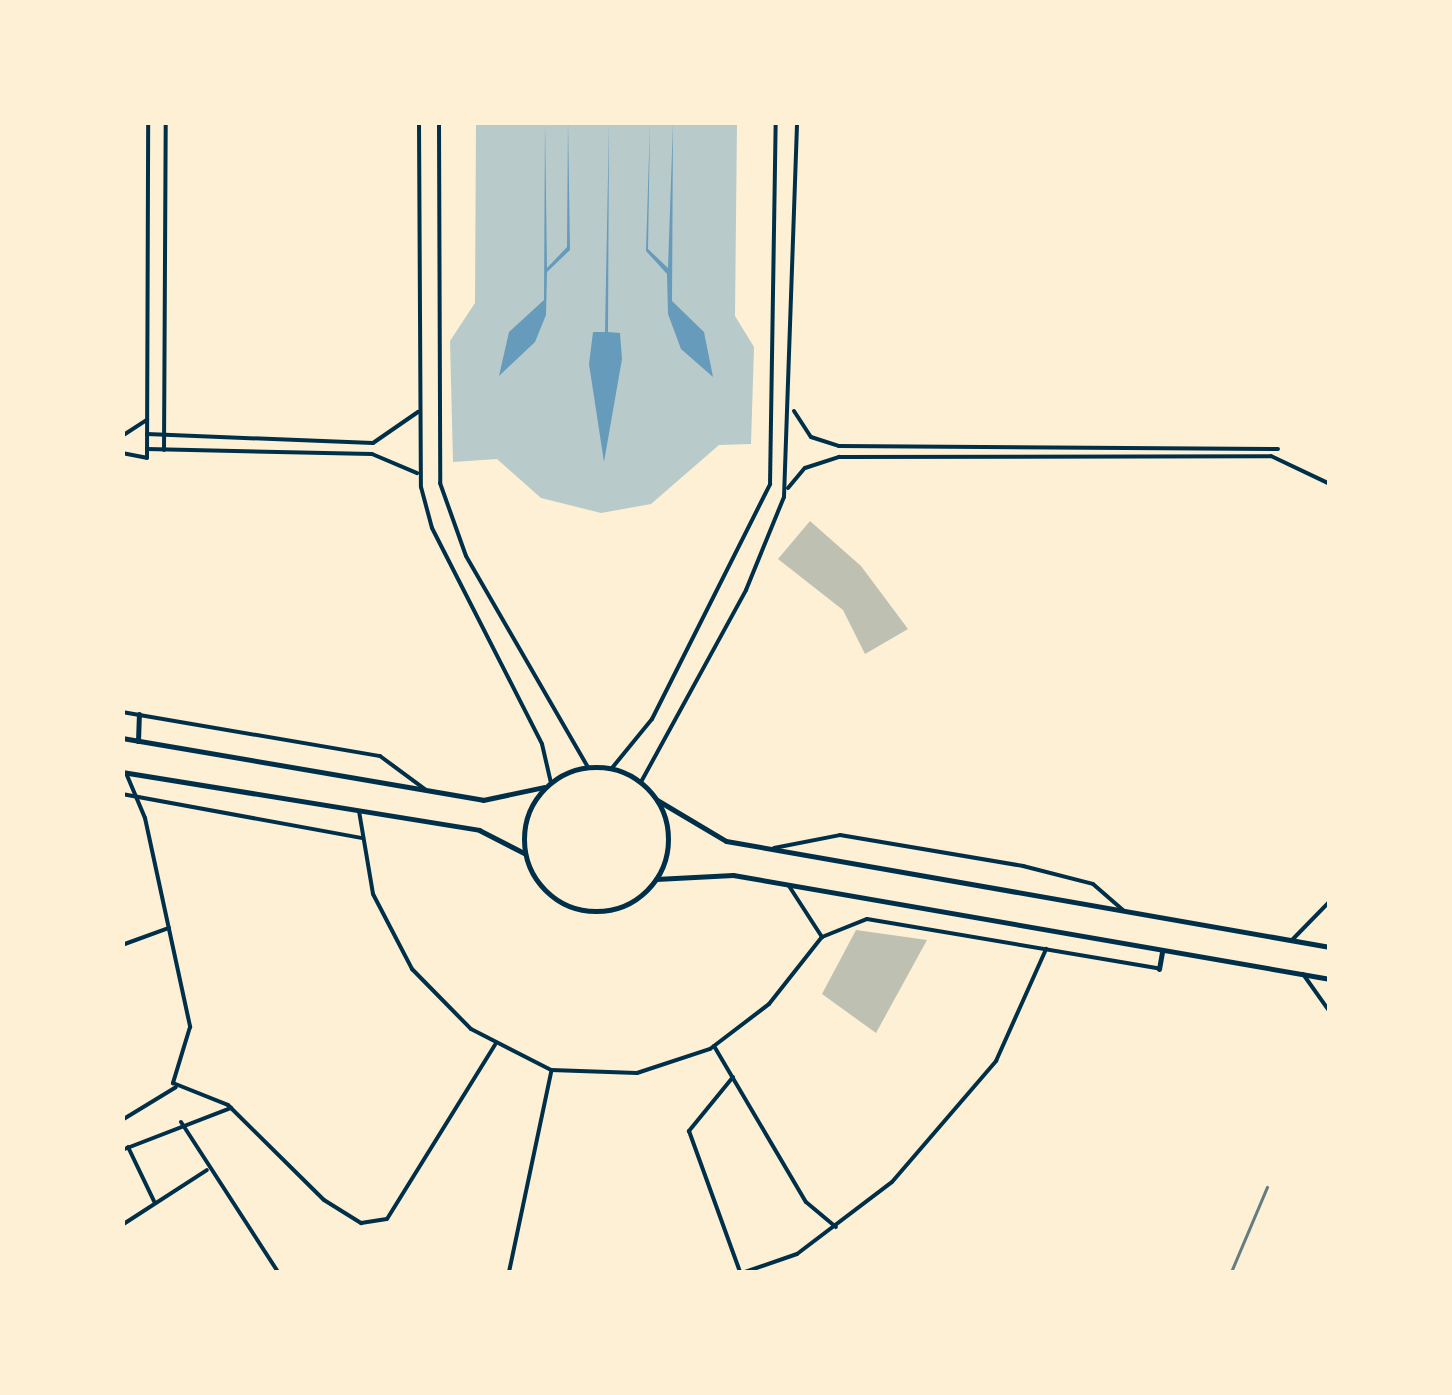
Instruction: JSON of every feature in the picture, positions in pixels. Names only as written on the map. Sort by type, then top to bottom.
[{"type":"main road","points":[[138,741],[139,714]]},
{"type":"main road","points":[[122,738],[503,800],[588,766],[612,768],[641,782],[657,800],[706,835],[1126,914],[1330,947]]},
{"type":"main road","points":[[124,773],[479,830],[526,855]]},
{"type":"main road","points":[[549,784],[527,818],[526,855],[546,891],[583,910],[624,906],[656,879],[668,840],[657,800]]},
{"type":"main road","points":[[656,879],[714,873],[1330,979]]},
{"type":"main road","points":[[1158,968],[1162,951]]},
{"type":"street","points":[[122,454],[147,458],[148,122]]},
{"type":"street","points":[[164,450],[166,122]]},
{"type":"street","points":[[420,122],[419,474],[432,528],[542,744],[549,784]]},
{"type":"street","points":[[439,122],[440,483],[466,556],[588,766]]},
{"type":"street","points":[[612,768],[652,719],[770,484],[776,122]]},
{"type":"street","points":[[784,497],[793,406],[796,122]]},
{"type":"street","points":[[793,406],[806,432],[831,445],[1278,450]]},
{"type":"street","points":[[147,434],[373,443],[418,412]]},
{"type":"street","points":[[122,436],[147,420]]},
{"type":"street","points":[[1047,447],[1047,458]]},
{"type":"street","points":[[1067,448],[1067,458]]},
{"type":"street","points":[[147,450],[381,455],[419,474]]},
{"type":"street","points":[[641,782],[754,574],[784,497],[805,468],[830,458],[1271,456],[1330,484]]},
{"type":"street","points":[[122,712],[380,756],[426,790]]},
{"type":"street","points":[[122,1120],[176,1087],[190,1027],[137,796],[124,773]]},
{"type":"street","points":[[122,794],[361,838]]},
{"type":"street","points":[[359,811],[361,838],[396,946],[430,991],[494,1044],[551,1070],[637,1073],[714,1046],[769,1004],[822,937],[862,918],[1158,968]]},
{"type":"street","points":[[768,849],[840,835],[1022,866],[1093,884],[1126,914]]},
{"type":"street","points":[[788,886],[822,937]]},
{"type":"street","points":[[1292,941],[1330,901]]},
{"type":"street","points":[[122,944],[169,928]]},
{"type":"street","points":[[733,1078],[689,1131],[742,1272],[781,1263],[836,1227],[892,1182],[991,1068],[1046,949]]},
{"type":"street","points":[[1303,974],[1330,1012]]},
{"type":"street","points":[[176,1087],[231,1108],[309,1188],[374,1224],[392,1214],[494,1044]]},
{"type":"street","points":[[714,1046],[806,1202],[836,1227]]},
{"type":"street","points":[[509,1272],[551,1070]]},
{"type":"street","points":[[155,1203],[125,1148],[181,1122],[231,1108]]},
{"type":"street","points":[[181,1122],[207,1170],[228,1188],[278,1272]]},
{"type":"street","points":[[122,1225],[207,1170]]},
{"type":"shaded area","points":[[476,123],[737,123],[735,316],[754,347],[751,444],[719,445],[651,504],[601,513],[541,498],[497,459],[453,462],[450,341],[475,303]]},
{"type":"water","points":[[568,122],[570,250],[547,272],[546,315],[535,342],[499,376],[509,332],[544,300],[545,123],[547,268],[567,247]]},
{"type":"water","points":[[609,123],[608,332],[620,333],[622,359],[604,462],[589,364],[593,332],[605,332]]},
{"type":"water","points":[[650,123],[648,249],[668,268],[673,123],[672,301],[704,332],[713,377],[681,349],[668,314],[667,274],[646,251]]},
{"type":"building","points":[[810,521],[861,566],[908,629],[865,654],[843,610],[778,559]]},
{"type":"building","points":[[856,930],[927,940],[876,1033],[822,994]]},
{"type":"tram line","points":[[1231,1272],[1267,1187]]}]
